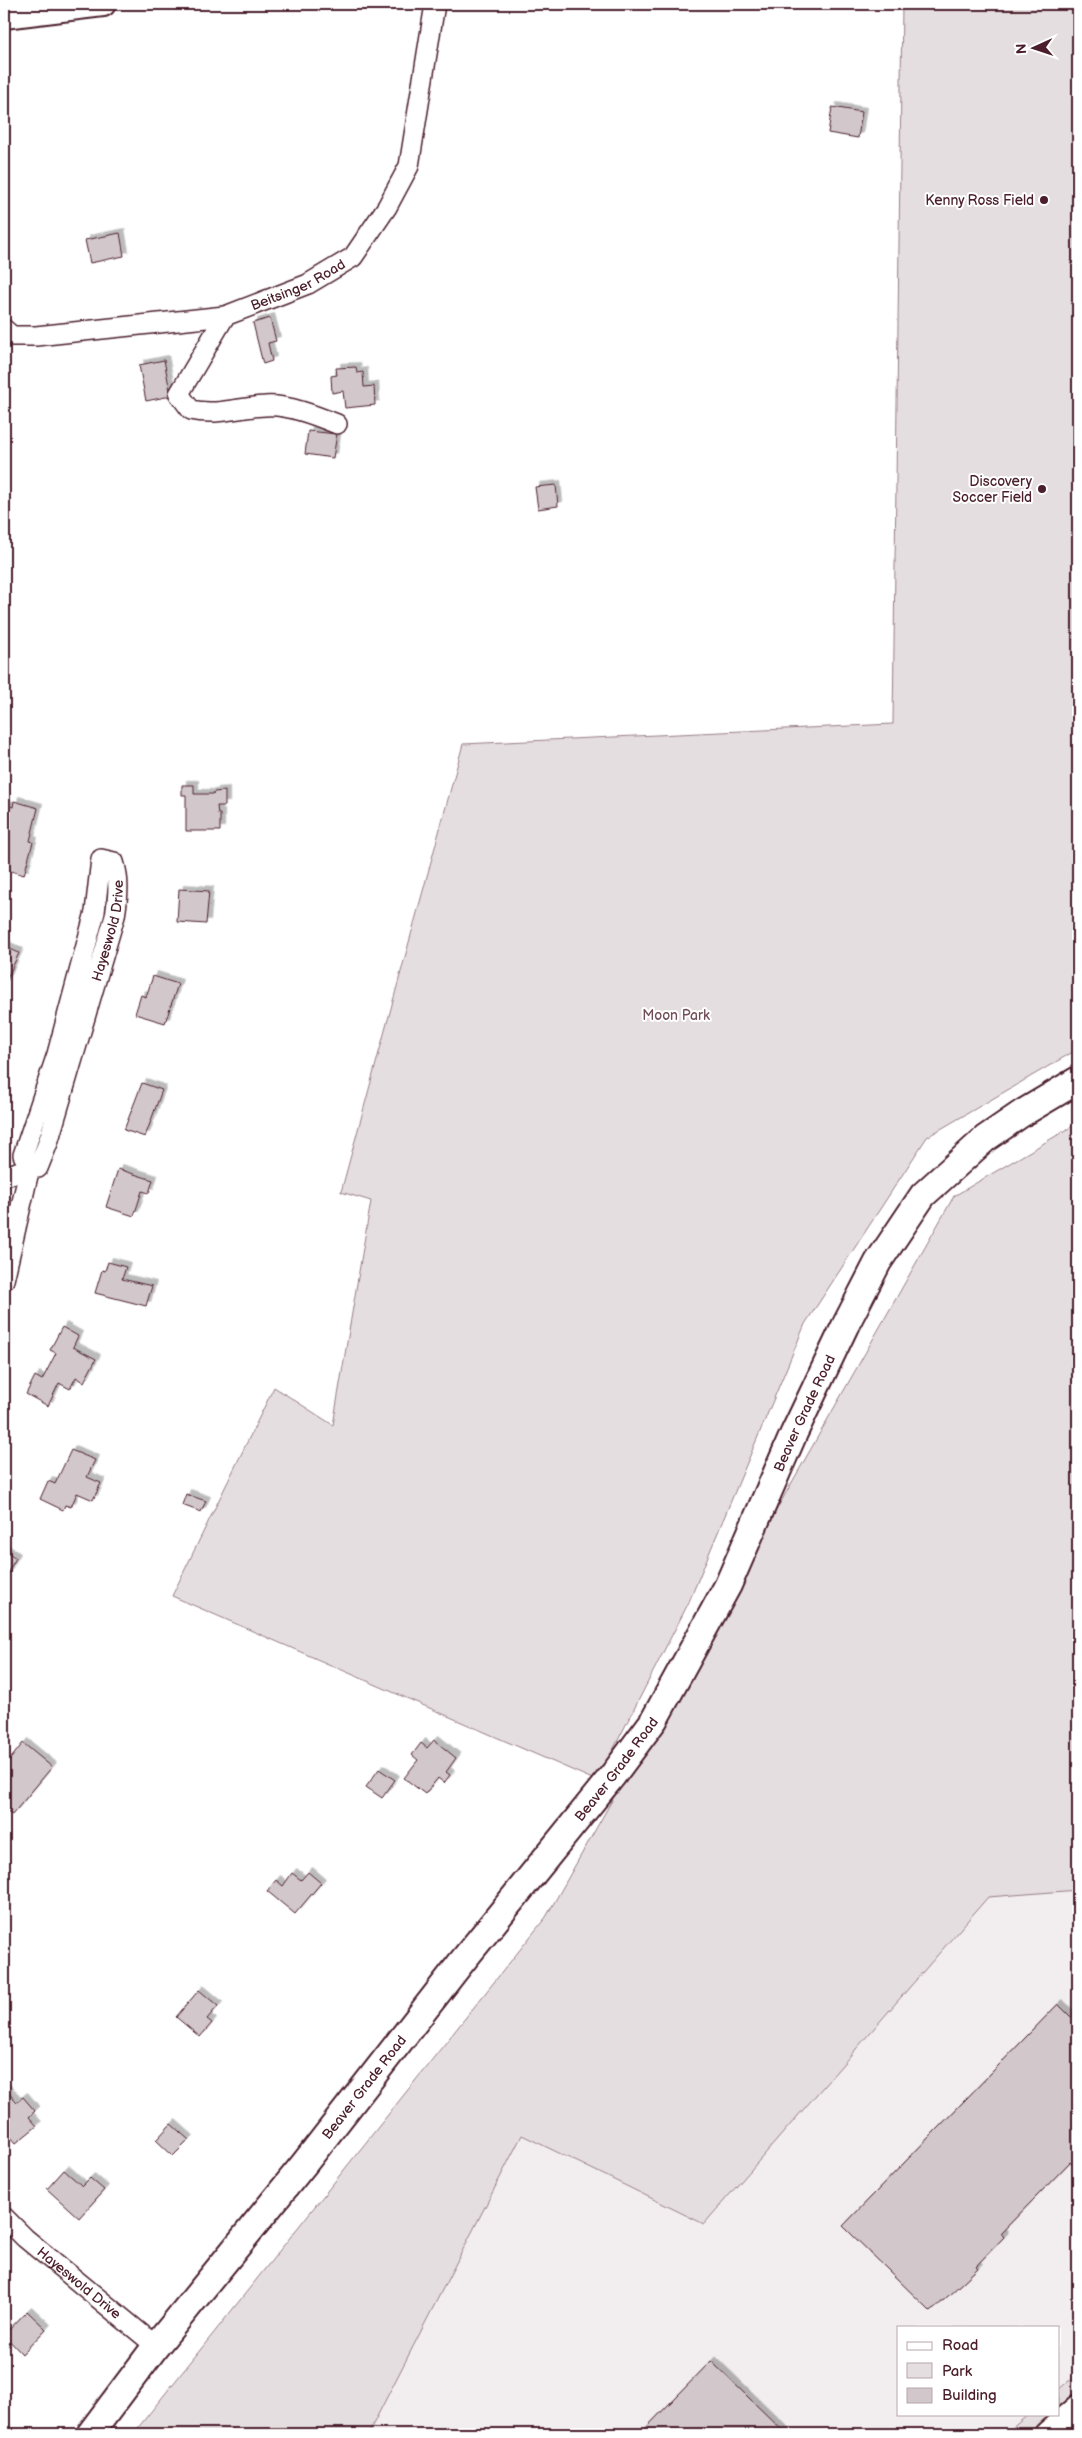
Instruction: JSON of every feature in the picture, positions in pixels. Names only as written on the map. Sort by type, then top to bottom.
[{"type":"main road","name":"Beaver Grade Road","points":[[90,2434],[156,2346],[304,2164],[460,1964],[613,1775],[654,1720],[728,1585],[798,1424],[845,1326],[878,1262],[919,1201],[940,1178],[986,1138],[1078,1080]]},
{"type":"street","points":[[4,16],[103,4]]},
{"type":"street","name":"Beitsinger Road","points":[[6,334],[36,336],[225,316],[308,284],[353,257],[387,207],[409,166],[435,4]]},
{"type":"street","points":[[225,316],[179,394],[191,410],[206,413],[224,412],[267,405],[289,409],[337,424]]},
{"type":"street","name":"Hayeswold Drive","points":[[5,1268],[30,1167],[23,1155],[57,1054],[96,912],[101,859],[107,860],[114,862],[117,870],[118,891],[115,916],[48,1143],[38,1168],[30,1167]]},
{"type":"street","points":[[4,1177],[30,1167]]},
{"type":"street","name":"Hayeswold Drive","points":[[4,2217],[25,2238],[156,2346]]},
{"type":"street","points":[[1047,2434],[1078,2407]]},
{"type":"shaded area","points":[[1078,1890],[1078,2373],[1060,2388],[1060,2326],[897,2326],[897,2416],[1027,2416],[1005,2434],[368,2434],[522,2135],[704,2224],[988,1897]]},
{"type":"green space","name":"Moon Park","points":[[902,4],[1078,4],[1078,1049],[927,1137],[805,1324],[688,1604],[597,1781],[172,1596],[274,1387],[333,1425],[371,1201],[341,1192],[463,744],[893,724]]},
{"type":"green space","points":[[1078,1123],[1078,1890],[988,1897],[704,2224],[522,2135],[368,2434],[133,2434],[546,1917],[954,1196]]},
{"type":"green space","points":[[1078,2373],[1078,2434],[1005,2434],[1027,2416],[1060,2416],[1060,2388]]},
{"type":"building","points":[[832,107],[862,112],[858,138],[828,133]]},
{"type":"building","points":[[120,233],[124,256],[90,263],[85,240]]},
{"type":"building","points":[[270,318],[276,341],[268,343],[272,361],[263,364],[253,323]]},
{"type":"building","points":[[164,360],[171,396],[146,401],[139,365]]},
{"type":"building","points":[[356,367],[357,373],[363,372],[364,387],[374,386],[375,405],[345,408],[343,391],[332,393],[331,376],[337,375],[336,368]]},
{"type":"building","points":[[308,431],[337,434],[333,458],[305,454]]},
{"type":"building","points":[[556,485],[558,506],[538,509],[535,487]]},
{"type":"building","points":[[182,785],[194,785],[194,794],[213,794],[214,792],[225,791],[225,806],[217,806],[218,814],[220,814],[220,831],[186,831],[186,795],[182,795]]},
{"type":"building","points":[[14,801],[38,808],[30,841],[33,842],[24,875],[4,869],[5,805],[13,807]]},
{"type":"building","points":[[179,889],[209,891],[206,924],[177,922]]},
{"type":"building","points":[[4,946],[19,953],[4,985]]},
{"type":"building","points":[[153,976],[178,984],[165,1023],[135,1014],[141,995],[146,997]]},
{"type":"building","points":[[142,1083],[162,1090],[145,1137],[124,1130]]},
{"type":"building","points":[[118,1169],[153,1180],[149,1193],[142,1191],[134,1216],[106,1207]]},
{"type":"building","points":[[108,1262],[126,1267],[122,1279],[152,1286],[146,1306],[95,1293],[102,1270],[105,1271]]},
{"type":"building","points":[[62,1327],[78,1336],[73,1347],[96,1359],[84,1382],[76,1377],[70,1389],[59,1383],[48,1406],[26,1394],[35,1376],[42,1380],[56,1353],[50,1350]]},
{"type":"building","points":[[71,1450],[95,1460],[87,1477],[101,1483],[93,1500],[77,1493],[71,1507],[65,1505],[63,1510],[40,1499],[48,1481],[55,1484]]},
{"type":"building","points":[[186,1494],[206,1501],[201,1512],[182,1505]]},
{"type":"building","points":[[4,1550],[16,1558],[4,1579]]},
{"type":"building","points":[[434,1740],[456,1758],[446,1772],[450,1775],[444,1783],[438,1778],[425,1794],[404,1778],[418,1760],[412,1755],[421,1743],[427,1748]]},
{"type":"building","points":[[23,1743],[52,1767],[12,1815],[4,1808],[4,1767]]},
{"type":"building","points":[[379,1769],[395,1780],[382,1798],[366,1787]]},
{"type":"building","points":[[308,1872],[321,1883],[295,1914],[267,1891],[276,1880],[283,1886],[292,1873],[301,1880]]},
{"type":"building","points":[[199,1990],[218,2006],[207,2019],[212,2023],[200,2037],[176,2017]]},
{"type":"building","points":[[1058,2004],[1078,2024],[1078,2160],[1073,2165],[1070,2162],[1001,2233],[1004,2237],[976,2266],[978,2268],[931,2312],[843,2226]]},
{"type":"building","points":[[4,2088],[17,2102],[23,2097],[35,2111],[29,2117],[37,2126],[16,2143],[4,2129]]},
{"type":"building","points":[[171,2124],[189,2140],[173,2156],[156,2140]]},
{"type":"building","points":[[64,2170],[82,2186],[90,2178],[104,2190],[79,2218],[47,2189]]},
{"type":"building","points":[[27,2311],[46,2329],[22,2354],[4,2335]]},
{"type":"building","points":[[711,2361],[786,2434],[640,2434]]},
{"type":"place","name":"Kenny Ross Field","points":[[1044,200]]},
{"type":"place","name":"Discovery Soccer Field","points":[[1042,489]]}]
